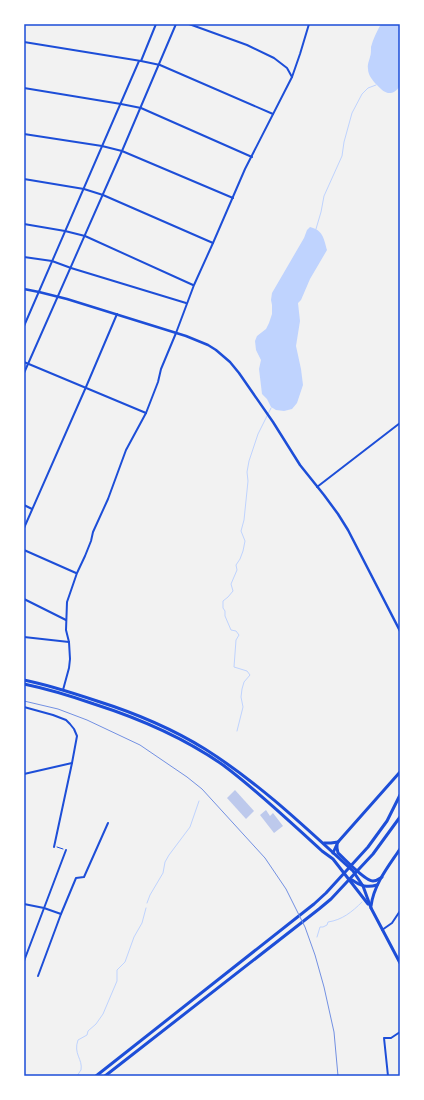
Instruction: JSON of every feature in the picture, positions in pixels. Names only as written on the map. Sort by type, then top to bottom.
[{"type":"main road","points":[[24,680],[63,690],[144,717],[184,737],[225,762],[271,798],[353,871],[363,886],[371,908],[400,963]]},
{"type":"main road","points":[[24,684],[62,693],[143,721],[182,740],[223,765],[260,794],[333,859],[371,908]]},
{"type":"main road","points":[[333,859],[333,852],[338,842],[400,772]]},
{"type":"main road","points":[[96,1076],[313,905],[331,888],[366,849],[387,821],[400,795]]},
{"type":"main road","points":[[105,1076],[317,911],[373,854],[400,817]]},
{"type":"main road","points":[[321,842],[338,842]]},
{"type":"main road","points":[[338,842],[338,853],[360,874],[373,881],[382,877]]},
{"type":"main road","points":[[371,908],[377,884],[400,849]]},
{"type":"main road","points":[[348,877],[363,886],[377,884]]},
{"type":"street","points":[[24,326],[156,24]]},
{"type":"street","points":[[24,373],[103,196],[160,65],[176,24]]},
{"type":"street","points":[[189,24],[247,45],[274,58],[287,68],[292,77]]},
{"type":"street","points":[[63,690],[70,659],[69,642],[66,630],[68,596],[77,573],[86,556],[93,532],[108,499],[126,450],[146,413],[158,382],[161,369],[194,285],[245,169],[292,77],[309,24]]},
{"type":"street","points":[[24,42],[160,65],[273,114]]},
{"type":"street","points":[[24,88],[141,108],[252,157]]},
{"type":"street","points":[[24,134],[102,146],[122,152],[233,198]]},
{"type":"street","points":[[24,179],[84,189],[213,242]]},
{"type":"street","points":[[24,224],[85,236],[194,285]]},
{"type":"street","points":[[24,257],[52,261],[186,304]]},
{"type":"street","points":[[24,289],[58,296],[193,338],[208,345],[230,362],[273,422],[300,465],[338,514],[400,631]]},
{"type":"street","points":[[24,528],[117,314]]},
{"type":"street","points":[[24,362],[146,413]]},
{"type":"street","points":[[317,487],[400,423]]},
{"type":"street","points":[[24,505],[32,509]]},
{"type":"street","points":[[24,550],[77,573]]},
{"type":"street","points":[[24,599],[66,620]]},
{"type":"street","points":[[24,637],[69,642]]},
{"type":"street","points":[[24,707],[66,720],[74,729],[77,736],[54,847]]},
{"type":"street","points":[[24,774],[72,762]]},
{"type":"street","points":[[38,976],[76,878],[84,877],[108,823]]},
{"type":"street","points":[[24,961],[66,850]]},
{"type":"street","points":[[24,904],[44,908],[61,914]]},
{"type":"street","points":[[382,930],[392,923],[400,911]]},
{"type":"street","points":[[388,1076],[384,1038],[391,1038],[400,1032]]},
{"type":"path","points":[[54,847],[66,850]]},
{"type":"water","points":[[381,24],[400,24],[400,86],[391,93],[388,93],[380,88],[372,80],[368,71],[371,47]]},
{"type":"water","points":[[310,227],[318,230],[324,239],[327,250],[298,303],[300,321],[296,346],[303,385],[297,403],[292,409],[284,411],[276,410],[271,407],[267,399],[262,394],[259,369],[261,360],[256,350],[255,341],[257,336],[266,329],[269,323],[272,314],[272,293]]},
{"type":"building","points":[[235,790],[254,811],[246,819],[227,798]]},
{"type":"building","points":[[266,810],[270,816],[273,813],[283,826],[274,833],[260,815]]},
{"type":"waterway","points":[[316,229],[324,196],[342,156],[344,142],[352,113],[362,94],[368,88],[376,85]]},
{"type":"waterway","points":[[237,731],[243,707],[241,697],[242,689],[244,682],[250,675],[247,671],[234,667],[236,640],[239,635],[236,631],[231,630],[225,616],[223,601],[233,591],[231,584],[237,570],[236,565],[240,559],[245,541],[241,531],[244,520],[249,461],[258,434],[271,408]]},
{"type":"waterway","points":[[147,903],[163,873],[165,862],[190,827],[199,801]]},
{"type":"waterway","points":[[317,937],[320,927],[323,927],[327,925],[328,922],[346,915],[362,902]]},
{"type":"waterway","points":[[77,1076],[81,1070],[81,1063],[77,1053],[78,1040],[87,1035],[88,1031],[96,1024],[103,1014],[117,981],[117,970],[125,962],[134,937],[142,923],[146,908]]},
{"type":"railway","points":[[24,701],[58,709],[87,720],[140,745],[202,789],[265,858],[286,889],[305,927],[315,955],[334,1032],[338,1076]]}]
